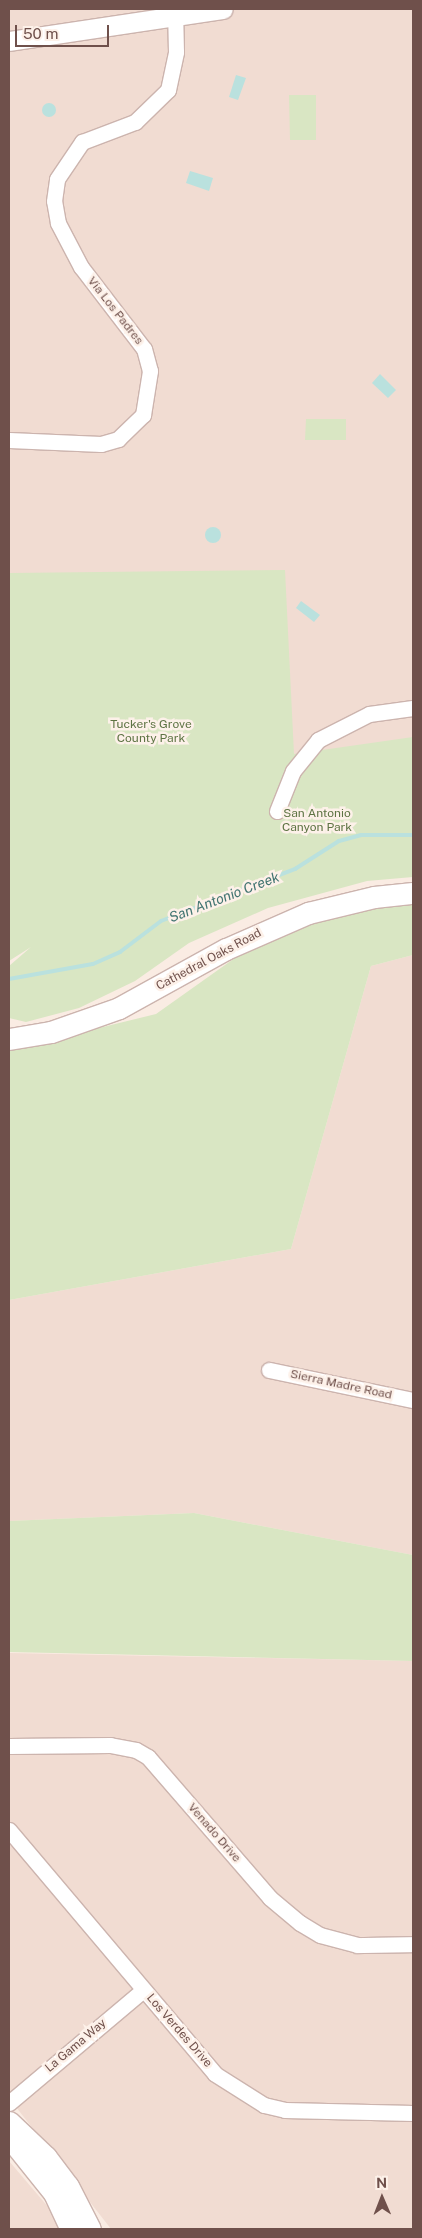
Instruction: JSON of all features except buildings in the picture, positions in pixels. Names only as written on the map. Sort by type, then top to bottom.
[{"type":"main road","name":"Cathedral Oaks Road","points":[[9,1038],[67,1027],[119,1008],[226,949],[308,913],[374,897],[413,893]]},
{"type":"main road","points":[[9,2122],[46,2157],[68,2186],[90,2229]]},
{"type":"main road","points":[[9,2137],[54,2193],[70,2229]]},
{"type":"street","points":[[9,41],[175,11],[223,9]]},
{"type":"street","name":"Via Los Padres","points":[[9,440],[101,444],[118,439],[143,415],[150,371],[144,349],[81,267],[58,224],[54,202],[57,179],[67,158],[82,142],[135,122],[168,90],[176,52],[175,11]]},
{"type":"street","points":[[277,811],[293,771],[318,740],[369,714],[413,708]]},
{"type":"street","name":"Sierra Madre Road","points":[[269,1370],[413,1400]]},
{"type":"street","name":"Venado Drive","points":[[9,1746],[110,1744],[136,1750],[148,1757],[270,1898],[300,1923],[320,1935],[357,1945],[413,1944]]},
{"type":"street","name":"Los Verdes Drive","points":[[9,1830],[215,2074],[264,2105],[325,2112],[413,2112]]},
{"type":"street","name":"La Gama Way","points":[[9,2103],[143,1990]]},
{"type":"shaded area","points":[[9,9],[413,9],[413,742],[227,812],[9,960]]},
{"type":"shaded area","points":[[413,955],[413,1555],[194,1513],[9,1521],[9,1300],[291,1249],[371,966]]},
{"type":"shaded area","points":[[9,1653],[413,1661],[413,2229],[111,2229],[9,2098]]},
{"type":"shaded area","points":[[9,2161],[55,2215],[58,2229],[9,2229]]},
{"type":"green space","points":[[289,95],[316,95],[316,140],[290,140]]},
{"type":"green space","points":[[306,419],[346,419],[346,440],[305,440]]},
{"type":"green space","name":"Tucker's Grove County Park","points":[[285,570],[294,754],[413,737],[413,877],[367,881],[268,908],[189,943],[135,981],[79,1008],[26,1022],[9,1018],[9,966],[31,947],[9,961],[9,573]]},
{"type":"green space","points":[[413,903],[413,955],[371,966],[291,1249],[9,1300],[9,1050],[156,1014],[287,921]]},
{"type":"green space","points":[[194,1513],[413,1555],[413,1661],[9,1652],[9,1521]]},
{"type":"water","points":[[236,75],[246,78],[238,100],[229,97]]},
{"type":"water","points":[[46,103],[52,103],[56,110],[52,117],[46,117],[42,113],[42,107]]},
{"type":"water","points":[[190,171],[213,178],[209,191],[186,183]]},
{"type":"water","points":[[380,374],[396,390],[388,398],[372,383]]},
{"type":"water","points":[[213,527],[219,529],[221,535],[219,541],[213,543],[207,541],[205,535],[207,529]]},
{"type":"water","points":[[301,601],[320,615],[314,622],[296,608]]},
{"type":"waterway","name":"San Antonio Creek","points":[[9,979],[93,964],[120,952],[161,921],[295,869],[339,841],[361,835],[413,835]]},
{"type":"park label","name":"San Antonio Canyon Park","points":[[317,821]]}]
